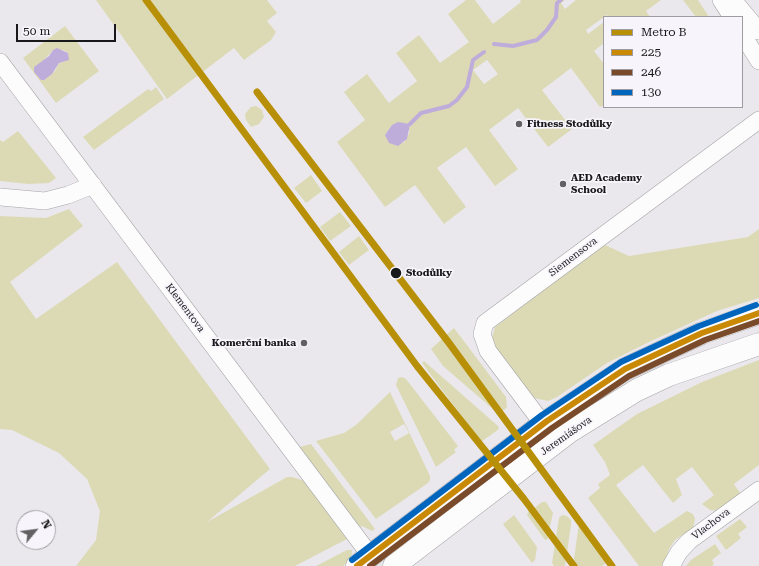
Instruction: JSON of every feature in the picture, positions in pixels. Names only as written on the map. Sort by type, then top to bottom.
[{"type":"main road","points":[[363,560],[535,430],[632,366],[702,334],[759,313]]},
{"type":"main road","name":"Jeremiášova","points":[[394,566],[569,432],[652,382],[759,344]]},
{"type":"street","points":[[721,0],[731,16]]},
{"type":"street","points":[[733,0],[759,31]]},
{"type":"street","points":[[743,36],[759,61]]},
{"type":"street","name":"Klementova","points":[[0,62],[94,185],[363,560]]},
{"type":"street","name":"Siemensova","points":[[535,430],[488,351],[482,334],[485,323],[759,120]]},
{"type":"street","points":[[0,198],[46,201],[68,196],[94,185]]},
{"type":"street","name":"Vlachova","points":[[671,566],[679,552],[689,542],[759,490]]},
{"type":"shaded area","points":[[96,0],[267,0],[277,13],[267,21],[276,32],[271,40],[244,60],[234,48],[167,99]]},
{"type":"shaded area","points":[[466,0],[475,0],[493,24],[521,2],[520,0],[565,0],[561,3],[565,9],[576,0],[661,0],[646,11],[649,16],[607,15],[603,16],[603,18],[586,30],[588,34],[603,23],[603,44],[594,51],[603,63],[603,106],[600,107],[571,68],[542,90],[572,129],[548,147],[518,108],[489,130],[518,169],[495,186],[466,147],[437,168],[466,207],[444,224],[415,185],[385,207],[337,142],[365,120],[344,92],[367,74],[389,103],[417,81],[396,53],[419,35],[440,63],[469,42],[448,14]],"holes":[[[487,60],[498,74],[484,84],[473,70]],[[392,125],[410,131],[404,143],[385,135]]]},
{"type":"shaded area","points":[[683,0],[698,0],[708,16],[695,16]]},
{"type":"shaded area","points":[[65,26],[99,71],[56,103],[23,58]],"holes":[[[53,50],[63,50],[68,53],[66,61],[59,63],[55,71],[44,80],[45,59]]]},
{"type":"shaded area","points":[[57,48],[68,53],[69,60],[59,63],[52,74],[44,80],[41,80],[34,72],[34,67]]},
{"type":"shaded area","points":[[156,87],[164,99],[94,150],[83,137],[148,89],[151,91]]},
{"type":"shaded area","points":[[256,106],[262,110],[264,117],[259,124],[251,127],[246,120],[245,114],[251,107]]},
{"type":"shaded area","points":[[398,122],[410,124],[407,139],[398,146],[389,143],[385,135],[392,125]]},
{"type":"shaded area","points":[[18,131],[56,178],[49,183],[28,184],[0,181],[0,140],[3,142]]},
{"type":"shaded area","points":[[311,175],[322,191],[306,203],[294,188]]},
{"type":"shaded area","points":[[69,209],[83,226],[10,282],[36,319],[117,262],[270,469],[207,522],[287,477],[292,477],[305,481],[347,539],[295,566],[76,566],[96,540],[100,511],[87,479],[59,453],[12,430],[0,429],[0,216],[46,218]]},
{"type":"shaded area","points":[[340,212],[351,226],[330,241],[320,227]]},
{"type":"shaded area","points":[[759,229],[759,298],[717,311],[649,342],[607,363],[557,397],[548,401],[534,398],[498,355],[492,338],[495,327],[603,244],[629,256],[748,237]]},
{"type":"shaded area","points":[[359,236],[369,250],[349,265],[339,252]]},
{"type":"shaded area","points":[[454,328],[506,397],[507,407],[504,410],[499,412],[494,410],[443,366],[431,349]]},
{"type":"shaded area","points":[[759,360],[759,465],[734,484],[740,493],[718,511],[710,510],[702,504],[714,495],[692,467],[676,479],[682,495],[673,503],[643,465],[616,485],[654,533],[687,511],[693,514],[695,519],[693,528],[675,540],[669,549],[663,566],[639,566],[588,498],[600,488],[598,484],[610,475],[605,462],[593,445],[637,414],[702,382]]},
{"type":"shaded area","points":[[424,361],[498,426],[499,429],[481,442],[422,363]]},
{"type":"shaded area","points":[[402,377],[406,379],[458,446],[454,450],[456,452],[436,467],[396,385],[398,378]]},
{"type":"shaded area","points":[[390,392],[430,476],[428,483],[376,519],[316,441],[344,433],[356,425]],"holes":[[[404,424],[409,433],[395,441],[390,432]]]},
{"type":"shaded area","points":[[311,444],[375,529],[372,531],[362,526],[358,529],[296,448]]},
{"type":"shaded area","points":[[542,502],[546,502],[553,513],[549,531],[547,531],[548,539],[545,540],[527,515],[529,509],[531,511]]},
{"type":"shaded area","points":[[514,515],[537,547],[535,560],[532,563],[503,524]]},
{"type":"shaded area","points":[[562,515],[567,516],[571,520],[565,566],[554,566],[552,563],[559,518]]},
{"type":"shaded area","points":[[740,519],[747,527],[738,534],[741,538],[726,550],[716,536]]},
{"type":"shaded area","points":[[580,521],[608,558],[608,562],[602,566],[573,566]]},
{"type":"shaded area","points":[[715,544],[721,553],[712,560],[714,564],[712,566],[686,566],[691,560]]},
{"type":"shaded area","points":[[347,550],[352,550],[351,559],[343,566],[316,566]]},
{"type":"waterway","points":[[494,44],[513,46],[537,40],[547,30],[556,17],[557,3],[561,0]]},
{"type":"waterway","points":[[410,124],[421,113],[449,106],[457,100],[467,87],[473,60],[484,52]]},
{"type":"metro line","name":"B","points":[[146,0],[417,366],[524,499],[574,566]]},
{"type":"metro line","name":"B","points":[[257,92],[449,343],[612,566]]},
{"type":"transit line","name":"130","points":[[352,560],[542,415],[621,362],[699,326],[756,305]]},
{"type":"transit line","name":"225","points":[[357,566],[547,421],[625,369],[702,333],[759,313]]},
{"type":"transit line","name":"246","points":[[370,566],[552,428],[629,376],[705,340],[759,321]]},
{"type":"place","name":"Fitness Stodůlky","points":[[519,124]]},
{"type":"place","name":"AED Academy School","points":[[563,184]]},
{"type":"place","name":"Stodůlky","points":[[396,273]]},
{"type":"place","name":"Komerční banka","points":[[304,343]]}]
